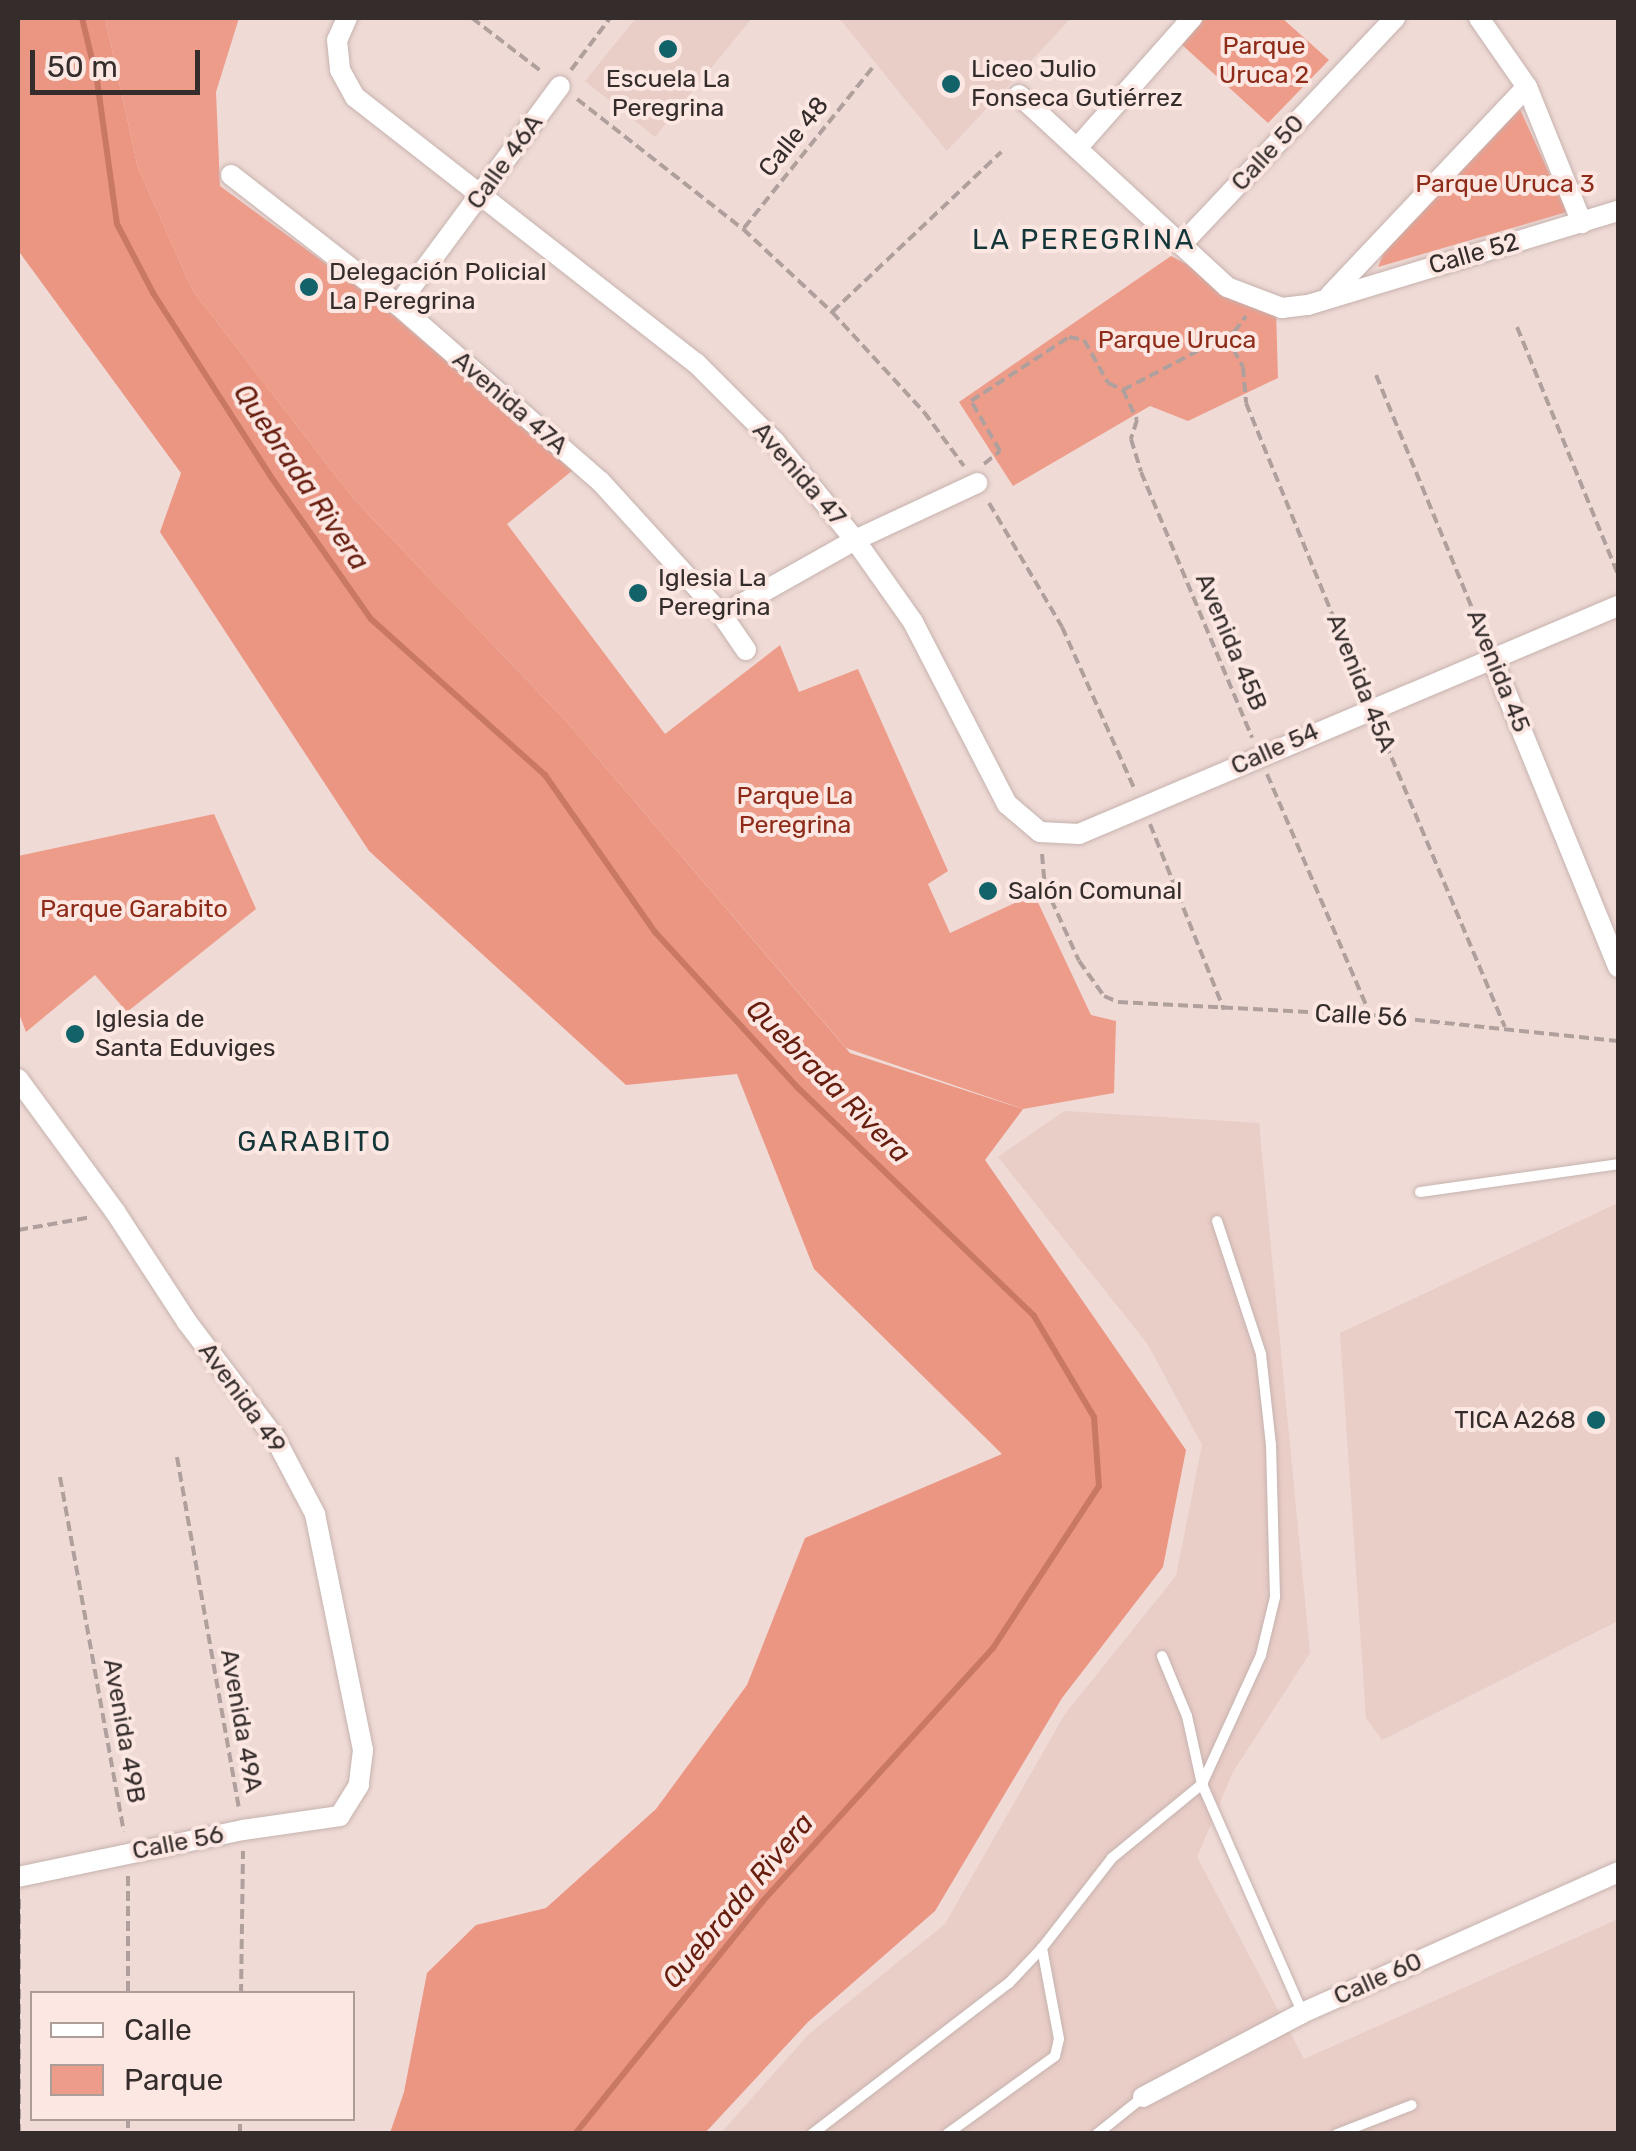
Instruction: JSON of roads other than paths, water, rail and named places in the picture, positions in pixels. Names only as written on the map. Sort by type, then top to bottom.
[{"type":"street","name":"Avenida 47","points":[[346,18],[337,40],[340,70],[355,98],[696,362],[775,442],[856,540],[913,622],[1007,804],[1040,832]]},
{"type":"street","points":[[1077,148],[1192,18]]},
{"type":"street","name":"Calle 50","points":[[1182,244],[1395,18]]},
{"type":"street","points":[[1479,18],[1527,88],[1582,223]]},
{"type":"street","name":"Calle 46A","points":[[398,305],[560,86]]},
{"type":"street","points":[[1018,94],[1227,287],[1282,308],[1328,297],[1527,88]]},
{"type":"street","name":"Avenida 47A","points":[[231,175],[398,305],[600,481],[722,615]]},
{"type":"street","name":"Calle 52","points":[[1328,297],[1618,212]]},
{"type":"street","points":[[746,650],[722,615],[980,474]]},
{"type":"street","name":"Calle 54","points":[[1040,832],[1079,834],[1618,606]]},
{"type":"street","name":"Avenida 45","points":[[1492,658],[1618,967]]},
{"type":"street","name":"Avenida 49","points":[[18,1079],[116,1213],[187,1322],[275,1438],[315,1514],[363,1750],[358,1785],[340,1816]]},
{"type":"street","name":"Calle 56","points":[[18,1877],[243,1830],[340,1816]]},
{"type":"street","name":"Calle 60","points":[[1142,2097],[1302,2013],[1618,1872]]},
{"type":"lane","points":[[1420,1192],[1618,1164]]},
{"type":"lane","points":[[812,2134],[1009,1982],[1042,1948],[1112,1858],[1202,1784],[1261,1655],[1275,1597],[1271,1444],[1261,1354],[1217,1220]]},
{"type":"lane","points":[[1162,1656],[1187,1716],[1202,1784],[1302,2013]]},
{"type":"lane","points":[[947,2134],[1055,2056],[1059,2039],[1042,1948]]},
{"type":"lane","points":[[1099,2133],[1142,2097]]},
{"type":"lane","points":[[1336,2134],[1412,2105]]},
{"type":"waterway","name":"Quebrada Rivera","points":[[82,18],[97,80],[117,224],[153,293],[269,474],[371,619],[545,775],[655,932],[796,1086],[1034,1316],[1094,1417],[1099,1486],[993,1648],[763,1901],[575,2134]]},
{"type":"place","name":"Escuela La Peregrina","points":[[668,49]]},
{"type":"place","name":"Liceo Julio Fonseca Gutiérrez","points":[[951,84]]},
{"type":"place","name":"Delegación Policial La Peregrina","points":[[309,287]]},
{"type":"place","name":"Iglesia La Peregrina","points":[[638,593]]},
{"type":"place","name":"Salón Comunal","points":[[988,891]]},
{"type":"place","name":"Iglesia de Santa Eduviges","points":[[75,1034]]},
{"type":"place","name":"TICA A268","points":[[1596,1420]]},
{"type":"district","name":"LA PEREGRINA","points":[[1084,240]]},
{"type":"district","name":"GARABITO","points":[[315,1142]]},
{"type":"park label","name":"Parque Uruca 2","points":[[1264,62]]},
{"type":"park label","name":"Parque Uruca 3","points":[[1505,184]]},
{"type":"park label","name":"Parque Uruca","points":[[1177,340]]},
{"type":"park label","name":"Parque La Peregrina","points":[[795,812]]},
{"type":"park label","name":"Parque Garabito","points":[[134,909]]}]
